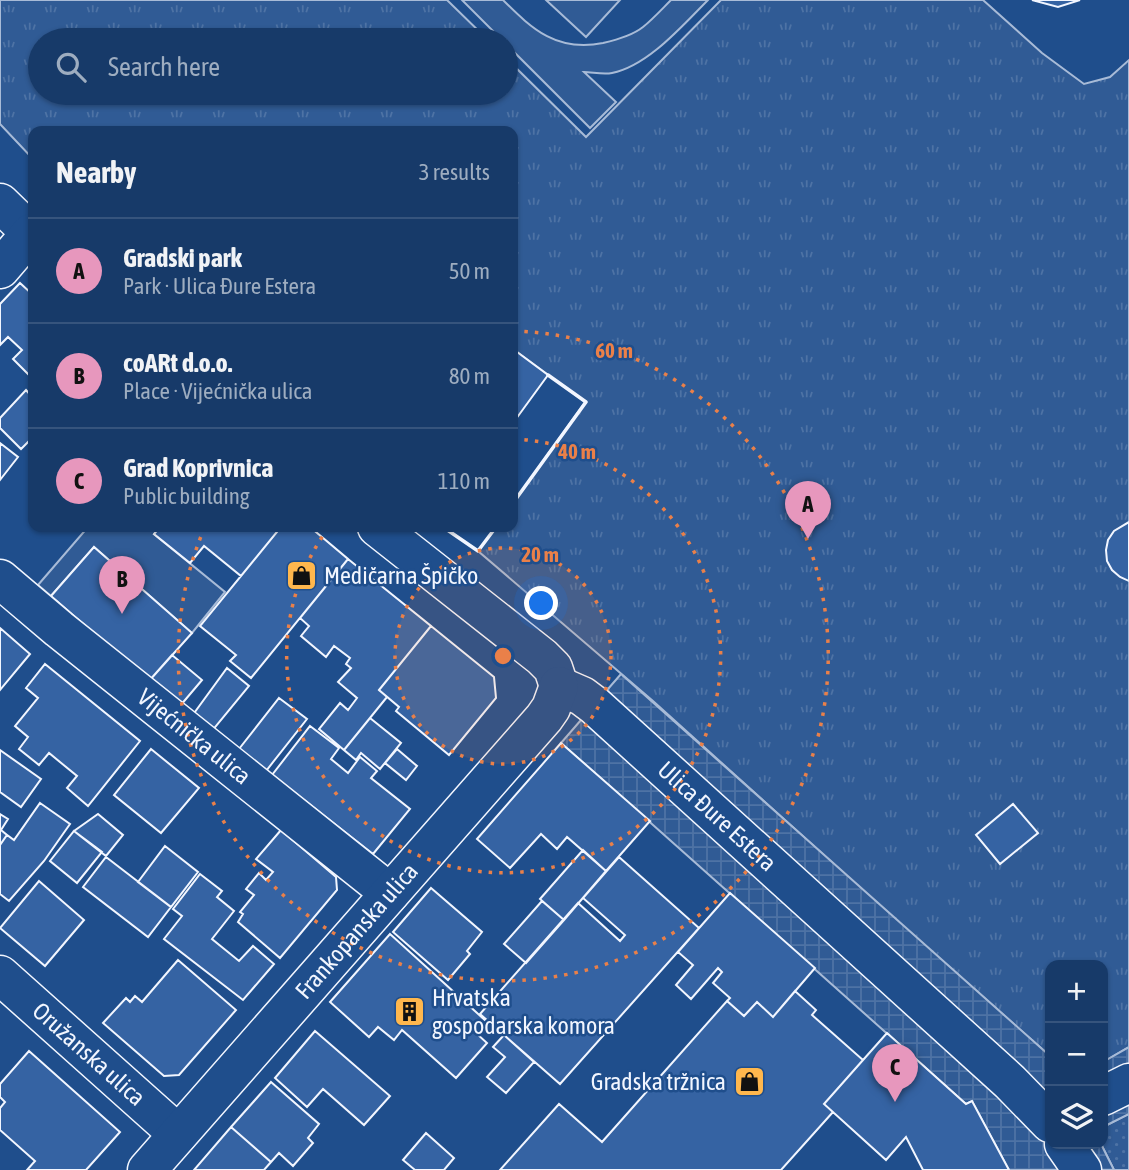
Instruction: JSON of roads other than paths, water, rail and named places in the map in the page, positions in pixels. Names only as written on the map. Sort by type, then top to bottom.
[{"type":"street","points":[[0,203],[28,230]]},
{"type":"street","points":[[0,269],[28,238]]},
{"type":"street","points":[[383,532],[542,657],[552,668],[559,686]]},
{"type":"street","name":"Vijećnička ulica","points":[[0,579],[390,893]]},
{"type":"street","name":"Frankopanska ulica","points":[[147,1170],[544,718],[559,686]]},
{"type":"street","name":"Ulica Đure Estera","points":[[559,686],[582,696],[594,705],[1010,1082],[1045,1118]]},
{"type":"street","name":"Oružanska ulica","points":[[0,975],[178,1134]]},
{"type":"street","points":[[1108,1094],[1129,1083]]},
{"type":"street","points":[[1067,1149],[1082,1170]]},
{"type":"place","name":"Gradski park","points":[[808,539]]},
{"type":"place","name":"Medičarna Špičko","points":[[301,576]]},
{"type":"place","name":"coARt d.o.o.","points":[[122,614]]},
{"type":"place","name":"Hrvatska gospodarska komora","points":[[409,1012]]},
{"type":"place","name":"Gradska tržnica","points":[[749,1082]]},
{"type":"place","name":"Grad Koprivnica","points":[[895,1102]]}]
